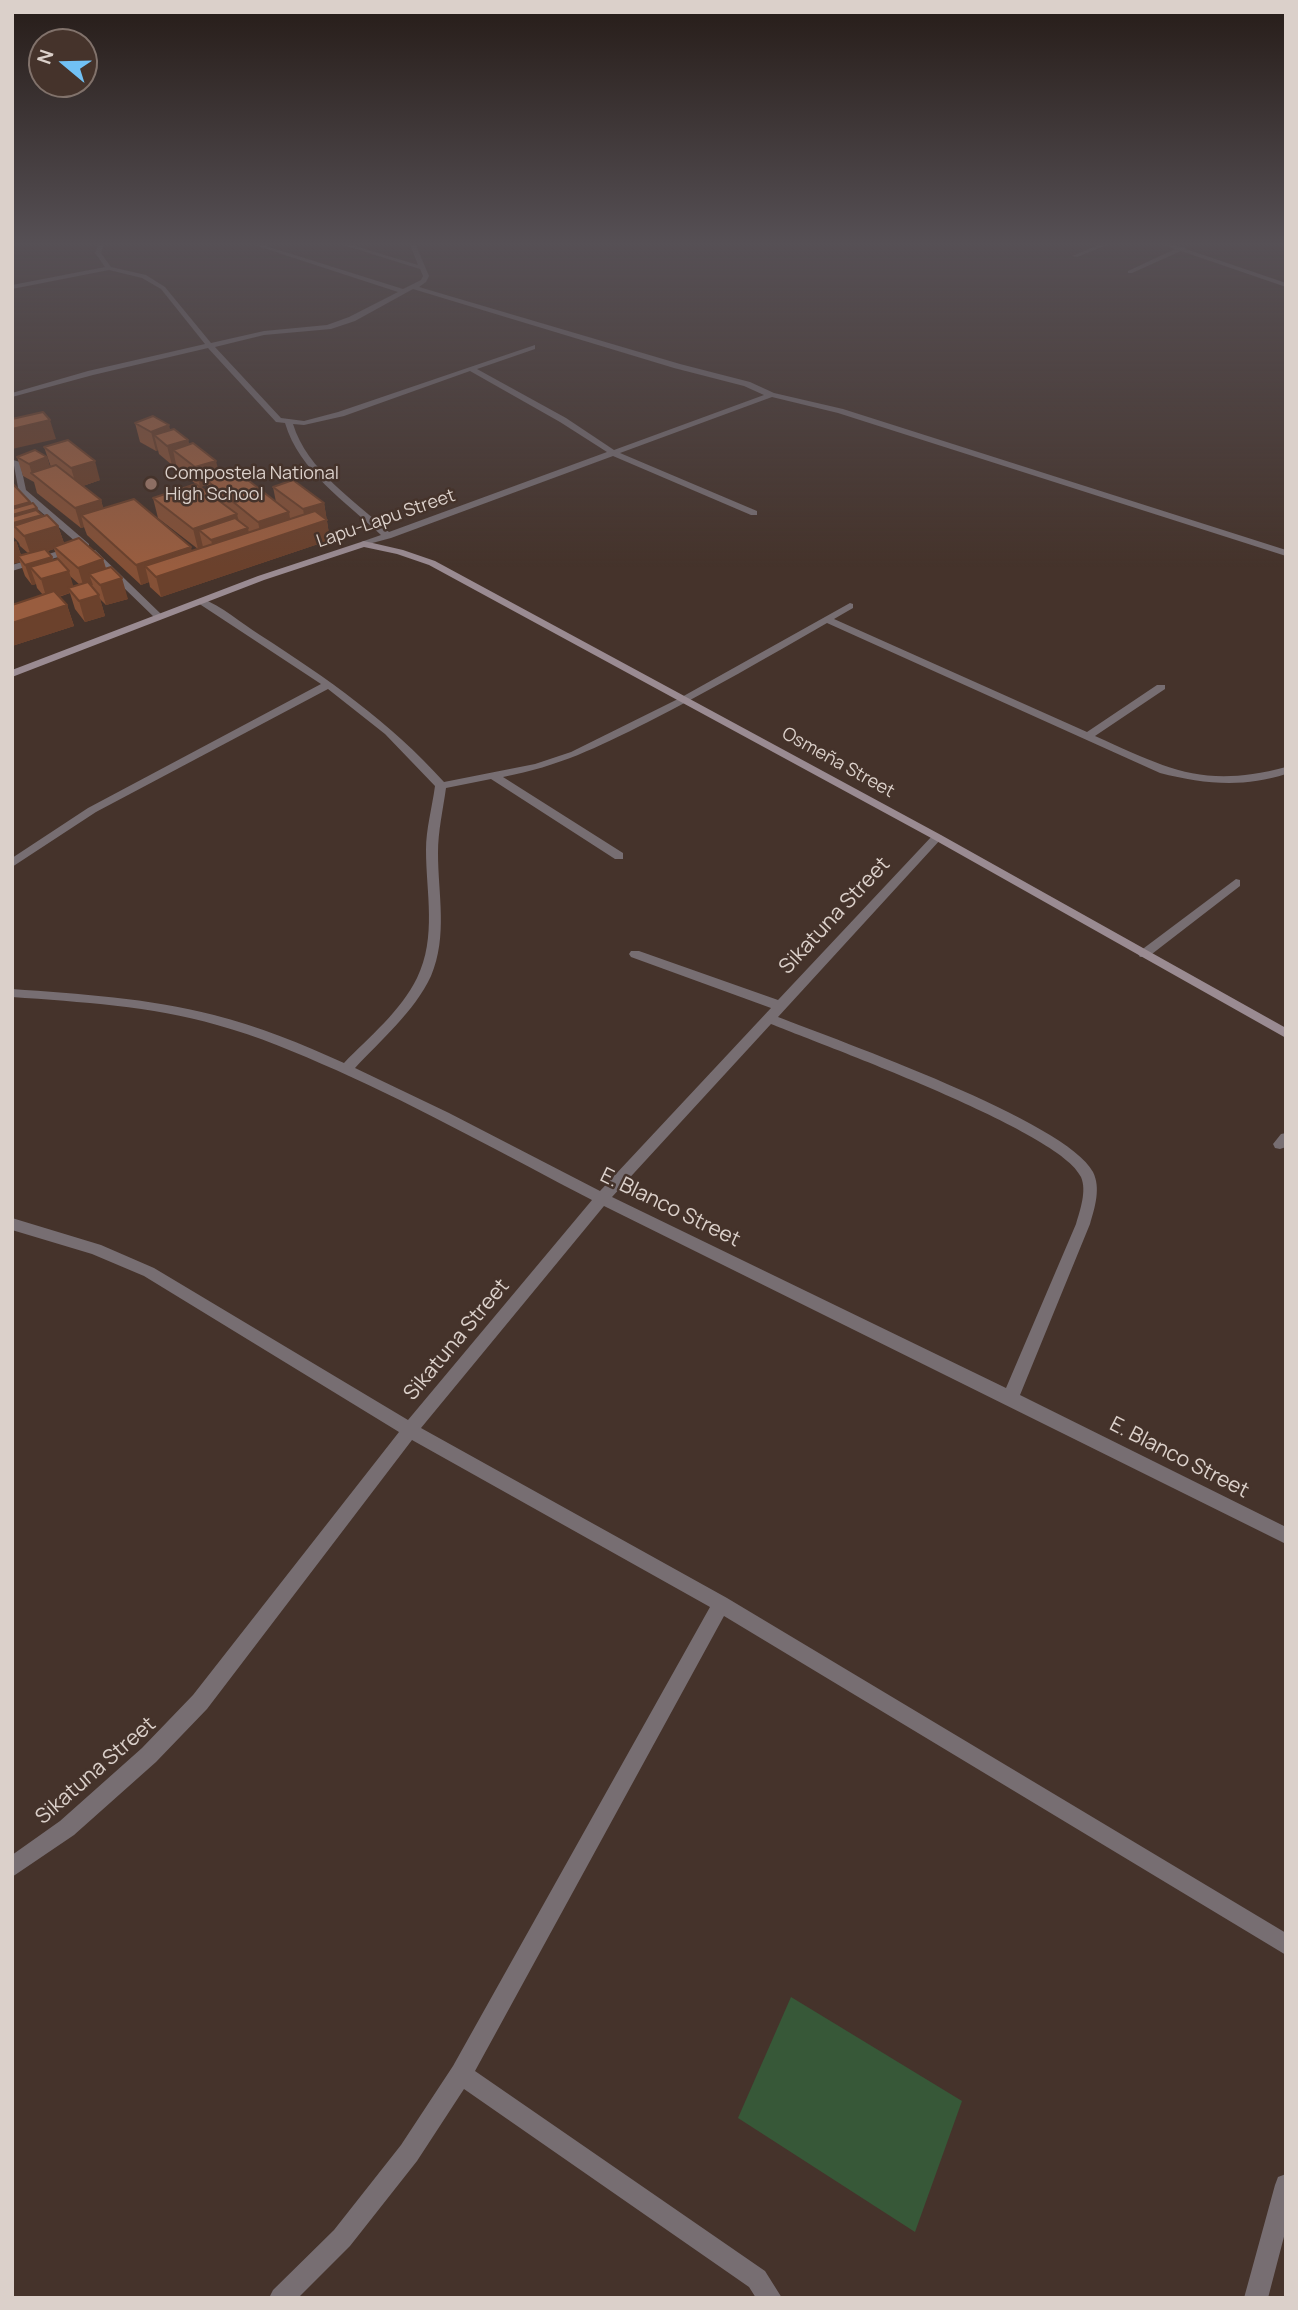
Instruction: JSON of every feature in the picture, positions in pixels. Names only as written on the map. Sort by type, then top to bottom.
[{"type":"street","points":[[12,395],[180,353]]},
{"type":"street","points":[[216,353],[274,415],[289,423],[320,421],[517,353]]},
{"type":"street","points":[[633,353],[747,384],[771,395],[853,415],[1286,553]]},
{"type":"street","points":[[471,369],[563,420],[613,453],[754,513]]},
{"type":"street","name":"Lapu-Lapu Street","points":[[12,674],[201,601],[388,536],[771,395]]},
{"type":"street","points":[[289,423],[290,433],[299,448],[319,471],[388,536]]},
{"type":"street","points":[[16,462],[22,491],[86,546],[159,617]]},
{"type":"street","name":"Osmeña Street","points":[[364,544],[432,563],[937,837],[1286,1034]]},
{"type":"street","points":[[12,568],[86,546]]},
{"type":"street","points":[[201,601],[327,685],[397,737],[419,758],[441,786],[432,848],[437,930],[431,957],[423,978],[406,1005],[346,1069]]},
{"type":"street","points":[[441,786],[537,767],[575,754],[684,699],[850,606]]},
{"type":"street","points":[[827,619],[1164,771],[1214,782],[1246,781],[1286,770]]},
{"type":"street","points":[[12,863],[92,810],[327,685]]},
{"type":"street","points":[[1088,736],[1161,687]]},
{"type":"street","points":[[495,776],[619,856]]},
{"type":"street","name":"Sikatuna Street","points":[[12,1867],[66,1828],[149,1755],[201,1702],[410,1430],[601,1199],[937,837]]},
{"type":"street","points":[[1144,954],[1236,883]]},
{"type":"street","points":[[635,954],[780,1006]]},
{"type":"street","name":"E. Blanco Street","points":[[12,993],[151,1005],[216,1019],[267,1036],[346,1069],[601,1199],[1011,1396],[1286,1536]]},
{"type":"street","points":[[769,1018],[1015,1120],[1075,1157],[1085,1170],[1090,1184],[1090,1200],[1083,1224],[1011,1396]]},
{"type":"street","points":[[12,1224],[96,1249],[149,1272],[410,1430],[721,1604],[1286,1945]]},
{"type":"street","points":[[281,2298],[342,2238],[409,2153],[461,2074],[721,1604]]},
{"type":"street","points":[[461,2074],[758,2279],[770,2298]]},
{"type":"street","points":[[1256,2298],[1286,2185]]},
{"type":"green space","points":[[791,1997],[962,2101],[915,2232],[738,2118]]},
{"type":"building","points":[[43,412],[50,420],[12,429],[12,419]]},
{"type":"building","points":[[153,416],[169,425],[151,432],[135,423]]},
{"type":"building","points":[[174,429],[188,440],[167,446],[154,435]]},
{"type":"building","points":[[68,440],[95,461],[71,468],[44,447]]},
{"type":"building","points":[[193,443],[216,461],[195,467],[173,450]]},
{"type":"building","points":[[35,450],[47,457],[29,464],[17,457]]},
{"type":"building","points":[[56,465],[101,500],[75,508],[31,473]]},
{"type":"building","points":[[235,470],[289,512],[258,522],[205,479]]},
{"type":"building","points":[[293,480],[324,503],[303,509],[273,487]]},
{"type":"building","points":[[12,483],[30,502],[12,507]]},
{"type":"building","points":[[196,484],[237,514],[193,529],[153,498]]},
{"type":"building","points":[[134,499],[191,547],[136,565],[81,515]]},
{"type":"building","points":[[33,503],[37,508],[12,515],[12,509]]},
{"type":"building","points":[[36,510],[42,515],[12,522],[12,517]]},
{"type":"building","points":[[315,511],[327,520],[156,577],[145,566]]},
{"type":"building","points":[[47,515],[58,526],[24,536],[14,526]]},
{"type":"building","points":[[235,518],[248,528],[211,540],[199,530]]},
{"type":"building","points":[[79,538],[103,559],[78,568],[54,547]]},
{"type":"building","points":[[45,549],[52,557],[25,565],[18,556]]},
{"type":"building","points":[[58,559],[69,571],[41,579],[30,567]]},
{"type":"building","points":[[111,567],[122,578],[100,585],[89,574]]},
{"type":"building","points":[[88,582],[99,595],[79,601],[68,588]]},
{"type":"building","points":[[54,591],[67,605],[12,623],[12,605]]},
{"type":"place","name":"Compostela National High School","points":[[151,484]]}]
